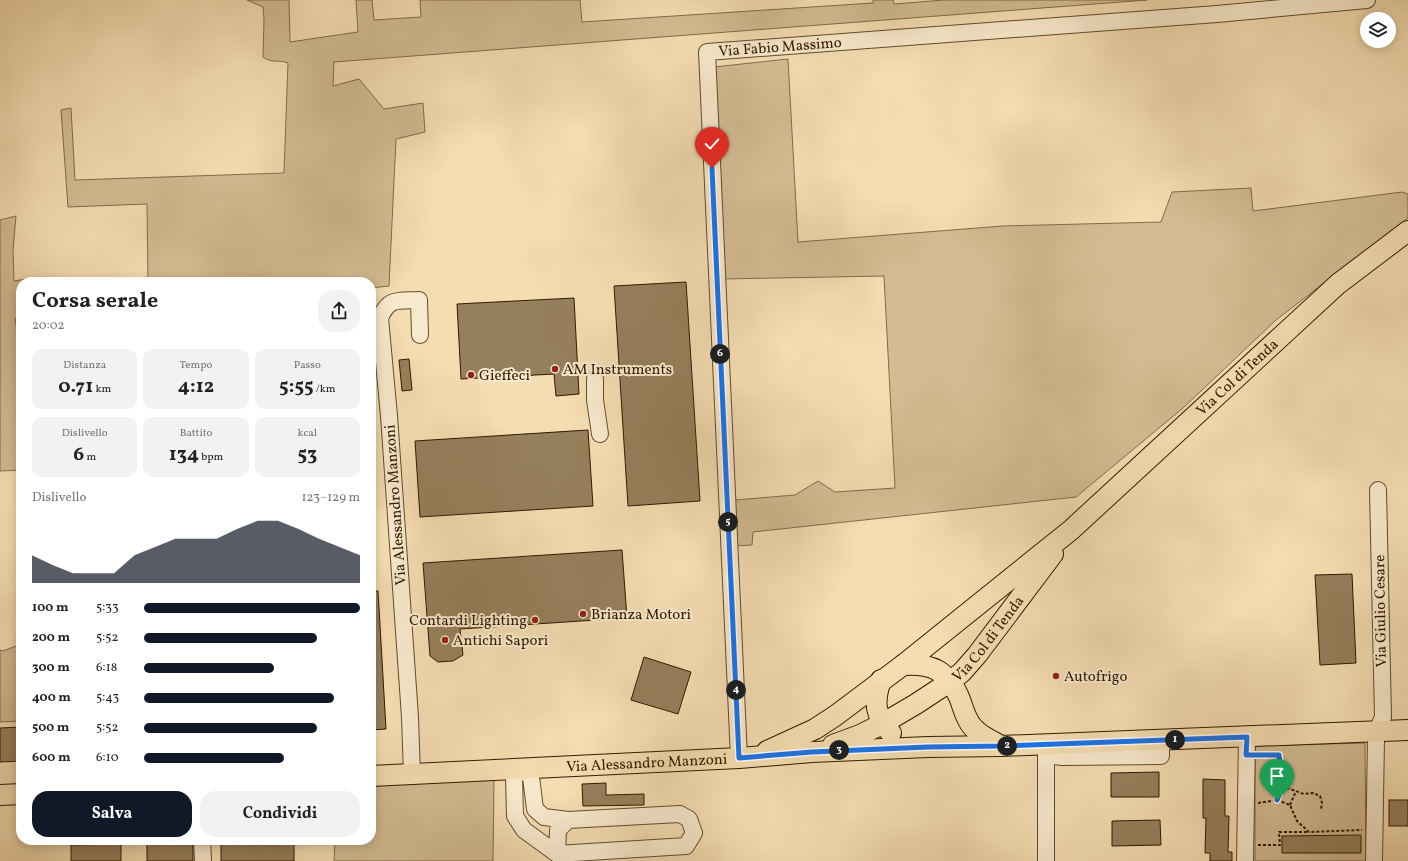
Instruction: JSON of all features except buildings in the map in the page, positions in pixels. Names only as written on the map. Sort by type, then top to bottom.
[{"type":"main road","name":"Via Col di Tenda","points":[[746,758],[815,729],[835,716],[903,665],[1072,530],[1338,284],[1408,231]]},
{"type":"main road","name":"Via Col di Tenda","points":[[812,752],[841,743],[882,724],[916,704],[962,672],[1072,530]]},
{"type":"main road","points":[[903,665],[916,664],[928,666],[942,673],[951,681],[968,720],[976,731],[1001,746]]},
{"type":"main road","points":[[881,680],[876,694],[876,707],[882,724],[891,734],[903,740],[928,747]]},
{"type":"main road","name":"Via Alessandro Manzoni","points":[[376,776],[746,758],[812,752],[928,747],[1001,746],[1046,749],[1161,740],[1247,746],[1278,736],[1408,730]]},
{"type":"main road","points":[[0,795],[16,794]]},
{"type":"street","name":"Via Fabio Massimo","points":[[746,758],[707,52],[1217,14],[1367,0]]},
{"type":"street","name":"Via Alessandro Manzoni","points":[[412,774],[410,710],[389,416],[380,318],[384,308],[394,301],[418,300],[420,335]]},
{"type":"street","points":[[595,379],[595,400],[600,434]]},
{"type":"street","name":"Via Giulio Cesare","points":[[1374,861],[1377,731],[1383,717],[1378,490]]},
{"type":"street","points":[[1245,853],[1247,746]]},
{"type":"street","points":[[1046,749],[1046,861]]},
{"type":"street","points":[[523,769],[531,777],[535,809],[544,817],[568,820],[680,814],[690,819],[694,833],[686,846],[557,854],[524,830],[515,816],[514,777],[523,769]]},
{"type":"street","points":[[557,854],[558,830],[568,820]]},
{"type":"street","points":[[202,845],[203,861]]},
{"type":"path","points":[[1277,800],[1282,786],[1278,736]]},
{"type":"path","points":[[1247,746],[1279,755]]},
{"type":"path","points":[[1282,786],[1304,794],[1313,793],[1320,796],[1322,803],[1321,809]]},
{"type":"path","points":[[1290,805],[1296,791]]},
{"type":"path","points":[[1245,804],[1264,803],[1277,800],[1290,805],[1297,821],[1309,832]]},
{"type":"path","points":[[1245,853],[1280,845],[1279,832],[1374,831]]},
{"type":"shaded area","points":[[247,0],[289,0],[290,42],[358,32],[356,0],[372,0],[374,20],[421,17],[420,0],[580,0],[582,22],[873,3],[873,0],[893,0],[894,4],[944,0],[1147,0],[334,62],[333,86],[359,79],[384,109],[423,103],[425,132],[396,139],[389,286],[376,287],[376,277],[148,277],[147,204],[68,207],[61,110],[71,108],[75,180],[284,173],[288,63],[273,61],[263,57],[263,7]]},
{"type":"shaded area","points":[[788,59],[798,242],[1003,226],[1161,222],[1172,192],[1251,188],[1253,211],[1402,192],[1408,194],[1408,218],[1276,320],[1183,408],[1076,497],[753,532],[752,545],[734,546],[735,500],[795,495],[818,481],[835,492],[895,488],[884,276],[723,279],[714,67]]},
{"type":"shaded area","points":[[16,216],[13,250],[14,281],[16,281],[16,470],[0,471],[0,220]]},
{"type":"shaded area","points":[[16,646],[16,721],[0,722],[0,650],[3,651]]},
{"type":"shaded area","points":[[1365,743],[1366,861],[1255,861],[1255,746]]},
{"type":"shaded area","points":[[494,778],[493,861],[334,861],[335,845],[376,845],[376,783]]},
{"type":"place","name":"AM Instruments","points":[[555,369]]},
{"type":"place","name":"Gieffeci","points":[[471,375]]},
{"type":"place","name":"Brianza Motori","points":[[583,614]]},
{"type":"place","name":"Contardi Lighting","points":[[535,620]]},
{"type":"place","name":"Antichi Sapori","points":[[445,640]]},
{"type":"place","name":"Autofrigo","points":[[1056,676]]},
{"type":"route","points":[[712,168],[739,758],[812,752],[928,747],[1001,746],[1247,737],[1246,755],[1279,755],[1282,786],[1277,800]]}]
